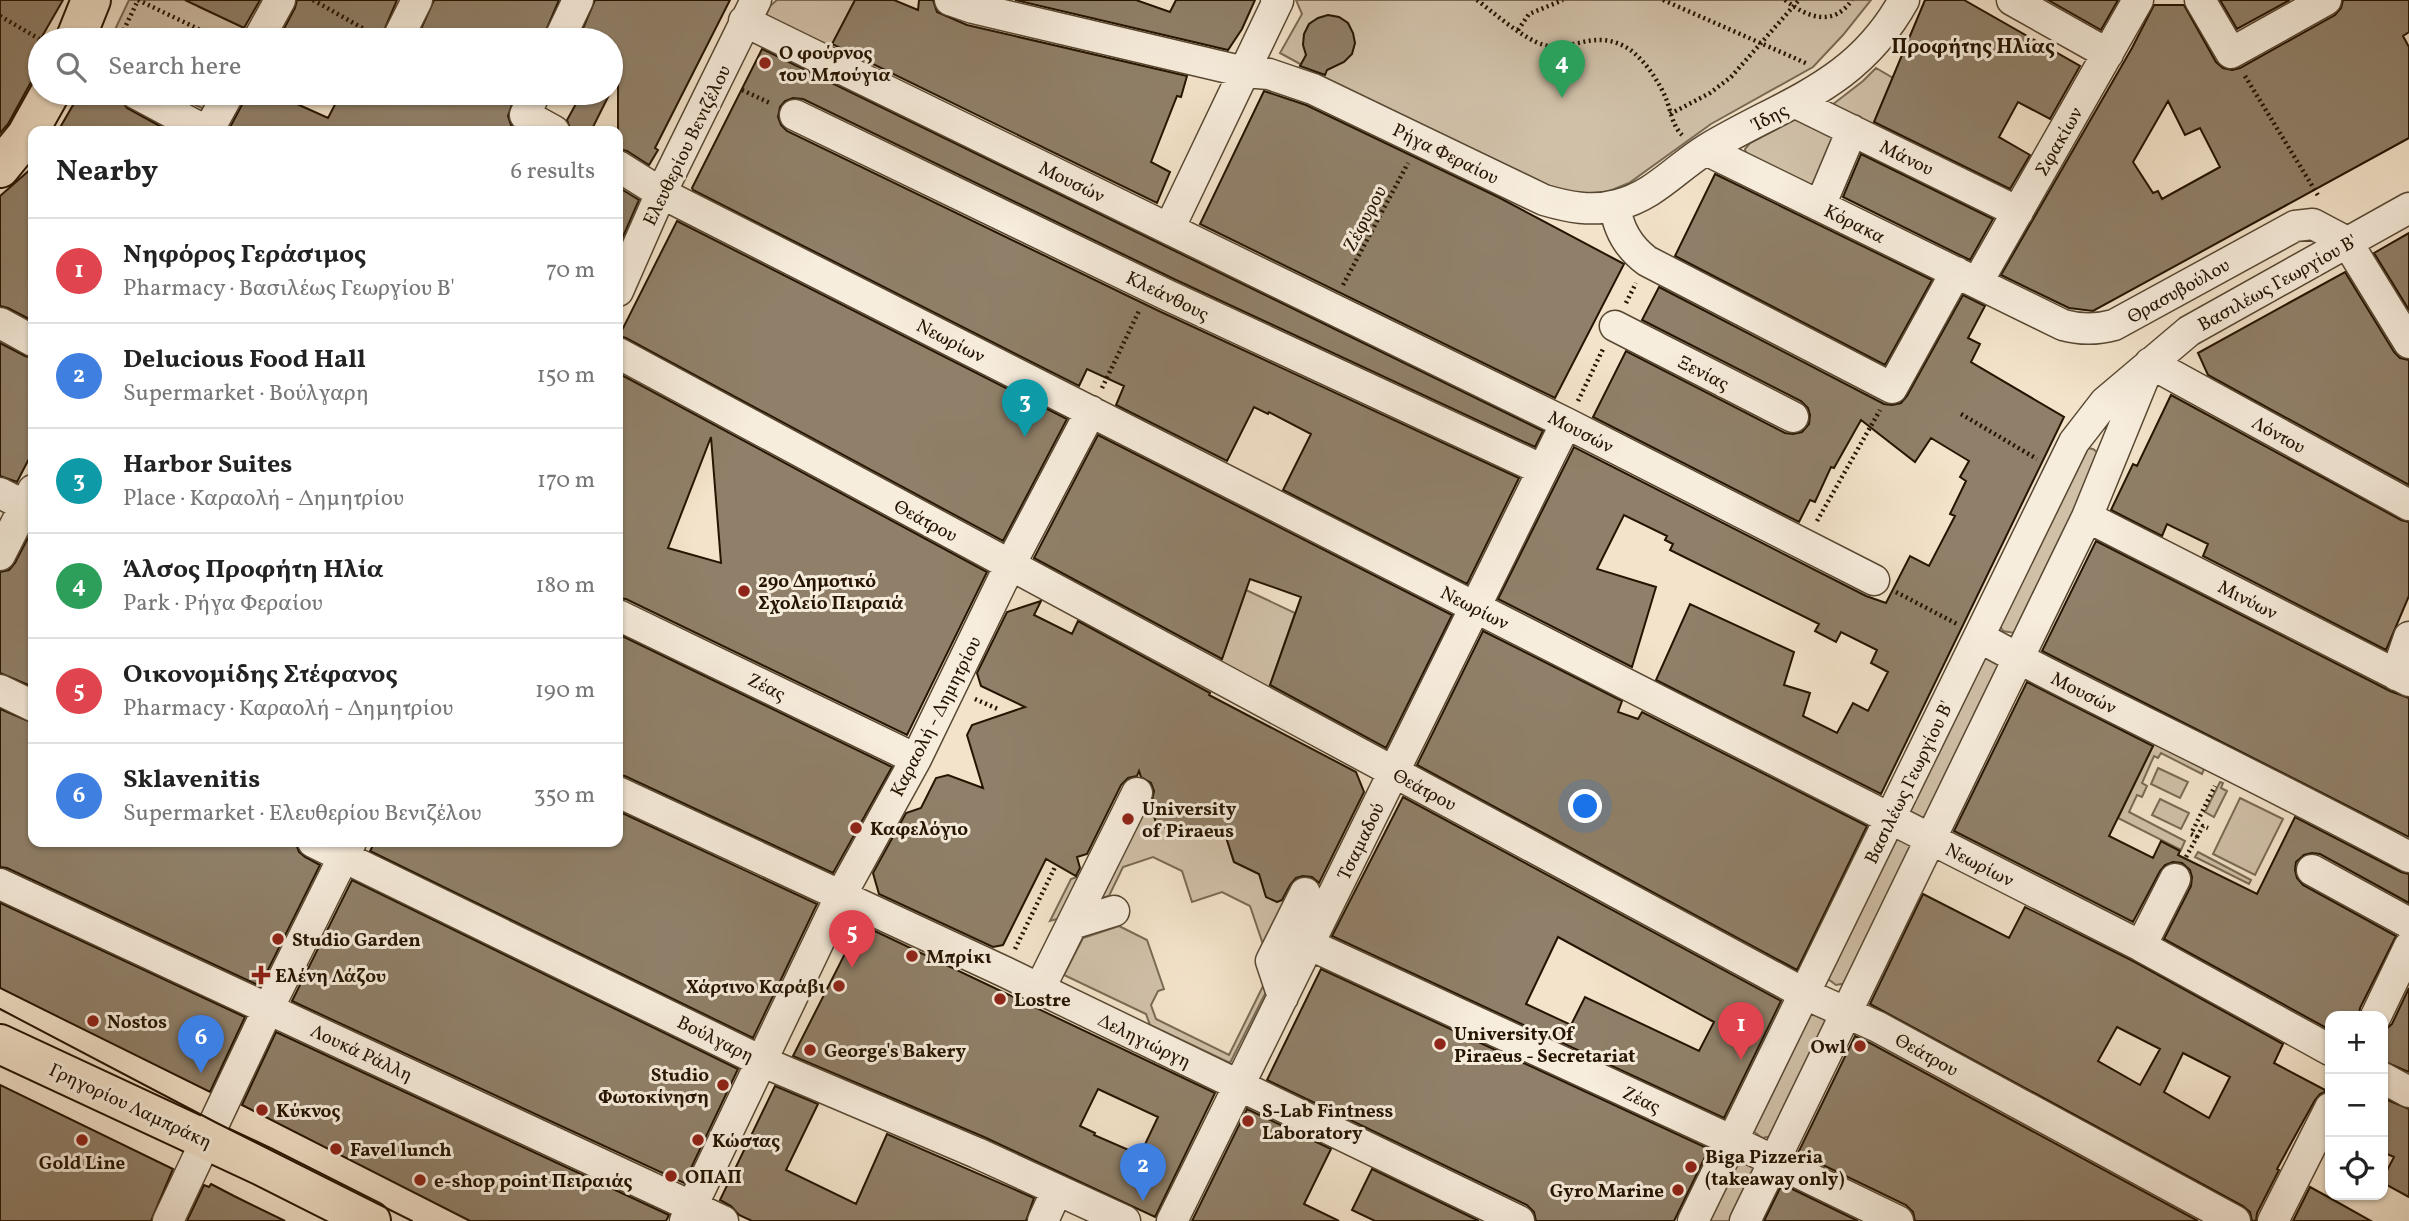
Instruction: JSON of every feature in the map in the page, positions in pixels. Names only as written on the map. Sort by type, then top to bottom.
[{"type":"main road","points":[[80,28],[91,0]]},
{"type":"main road","points":[[32,126],[43,105]]},
{"type":"main road","points":[[0,168],[28,132]]},
{"type":"main road","name":"Γρηγορίου Λαμπράκη","points":[[0,1044],[204,1148],[238,1173],[262,1167],[371,1221]]},
{"type":"street","points":[[265,28],[280,0]]},
{"type":"street","points":[[403,28],[417,0]]},
{"type":"street","points":[[565,28],[578,0]]},
{"type":"street","name":"Ρήγα Φεραίου","points":[[950,0],[973,8],[1245,72],[1269,74],[1313,89],[1544,200],[1570,208],[1615,206]]},
{"type":"street","points":[[1169,229],[1245,72],[1278,1],[1276,0]]},
{"type":"street","name":"Ίδης","points":[[1615,206],[1643,197],[1706,150],[1825,86],[1852,65],[1876,41],[1903,0]]},
{"type":"street","points":[[2012,0],[2108,54]]},
{"type":"street","name":"Σφακίων","points":[[1892,388],[1966,278],[2018,212],[2138,0]]},
{"type":"street","points":[[2200,0],[2231,53],[2326,0]]},
{"type":"street","name":"Ελευθερίου Βενιζέλου","points":[[623,280],[661,193],[750,11]]},
{"type":"street","name":"Μουσών","points":[[750,11],[1169,229],[1566,424],[1874,580]]},
{"type":"street","name":"Μάνου","points":[[1796,103],[2018,212]]},
{"type":"street","points":[[158,105],[198,126]]},
{"type":"street","points":[[210,126],[222,105]]},
{"type":"street","points":[[531,105],[550,126]]},
{"type":"street","name":"Κλεάνθους","points":[[795,115],[1151,287],[1543,470]]},
{"type":"street","points":[[1820,206],[1852,130]]},
{"type":"street","name":"Κόρακα","points":[[1706,150],[2005,296]]},
{"type":"street","name":"Νεωρίων","points":[[623,169],[661,193],[2141,946],[2325,1047]]},
{"type":"street","points":[[1615,206],[1623,233],[1633,248],[1647,261],[1892,388]]},
{"type":"street","name":"Βασιλέως Γεωργίου Β'","points":[[1693,1221],[2074,442],[2105,402],[2189,331],[2409,208]]},
{"type":"street","name":"Θρασυβούλου","points":[[2005,296],[2063,325],[2088,330],[2101,328],[2114,325],[2295,226],[2304,224],[2322,227],[2347,242]]},
{"type":"street","points":[[2347,242],[2409,343]]},
{"type":"street","points":[[0,323],[28,338]]},
{"type":"street","name":"Ξενίας","points":[[1615,326],[1793,417]]},
{"type":"street","name":"Θεάτρου","points":[[623,356],[1805,994],[1878,1027],[2235,1221]]},
{"type":"street","name":"Βασιλέως Γεωργίου Β'","points":[[1745,1221],[2087,517],[2150,363]]},
{"type":"street","name":"Λόντου","points":[[2150,363],[2409,505]]},
{"type":"street","name":"Καραολή - Δημητρίου","points":[[689,1214],[841,895],[916,759],[1010,565],[1091,411]]},
{"type":"street","name":"Τσαμαδού","points":[[1172,1221],[1566,424]]},
{"type":"street","points":[[0,555],[23,500]]},
{"type":"street","name":"Μινύων","points":[[2087,517],[2402,678]]},
{"type":"street","name":"Ζέας","points":[[623,617],[916,759]]},
{"type":"street","name":"Μουσών","points":[[1979,636],[2018,659],[2302,800],[2409,857]]},
{"type":"street","points":[[2402,678],[2409,637]]},
{"type":"street","points":[[0,690],[28,704]]},
{"type":"street","points":[[1040,988],[1137,793]]},
{"type":"street","name":"Δεληγιώργη","points":[[623,794],[1040,988],[1519,1221]]},
{"type":"street","points":[[168,1221],[347,849]]},
{"type":"street","name":"Βούλγαρη","points":[[347,849],[763,1062],[1125,1221]]},
{"type":"street","points":[[2141,946],[2181,867]]},
{"type":"street","points":[[2312,870],[2409,923]]},
{"type":"street","name":"Λουκά Ράλλη","points":[[0,884],[268,1009],[689,1214],[723,1221]]},
{"type":"street","points":[[1283,997],[1271,961],[1305,893]]},
{"type":"street","points":[[1072,923],[1114,911]]},
{"type":"street","name":"Ζέας","points":[[1308,944],[1733,1141],[1898,1221]]},
{"type":"street","points":[[2378,1011],[2409,947]]},
{"type":"street","points":[[2388,1081],[2409,1092]]},
{"type":"street","points":[[2273,1221],[2325,1118]]},
{"type":"street","points":[[1043,1221],[1058,1190]]},
{"type":"path","points":[[125,28],[138,0],[196,28]]},
{"type":"path","points":[[313,0],[363,28]]},
{"type":"path","points":[[1477,0],[1544,46],[1601,40],[1629,49],[1660,86],[1678,131],[1686,140],[1706,150]]},
{"type":"path","points":[[1518,30],[1529,14],[1563,0]]},
{"type":"path","points":[[1663,0],[1813,67],[1825,86]]},
{"type":"path","points":[[1786,0],[1804,12],[1828,18],[1839,15],[1853,0]]},
{"type":"path","points":[[1670,114],[1696,102],[1731,77],[1799,0]]},
{"type":"path","points":[[0,16],[28,32]]},
{"type":"path","points":[[2231,53],[2347,242]]},
{"type":"path","name":"Ζέφυρου","points":[[1330,307],[1421,141]]},
{"type":"path","points":[[1091,411],[1151,287]]},
{"type":"path","points":[[1805,543],[1892,388]]},
{"type":"path","points":[[1961,414],[2059,472]]},
{"type":"path","points":[[1874,580],[1979,636]]},
{"type":"path","points":[[969,696],[1000,710]]},
{"type":"path","points":[[2197,837],[2191,834],[2220,776]]},
{"type":"path","points":[[2181,867],[2203,825],[2208,828]]},
{"type":"path","points":[[1005,972],[1056,865]]},
{"type":"shaded area","points":[[129,0],[202,0],[199,7],[243,27],[243,28],[116,28]]},
{"type":"shaded area","points":[[777,0],[855,0],[829,51],[764,20],[770,6]]},
{"type":"shaded area","points":[[1296,0],[1871,0],[1813,67],[1711,124],[1629,183],[1587,196],[1560,191],[1280,53],[1302,14]]},
{"type":"shaded area","points":[[1876,68],[1893,78],[1873,125],[1832,105],[1863,81]]},
{"type":"shaded area","points":[[1798,118],[1838,133],[1819,190],[1746,154],[1745,149],[1750,143]]},
{"type":"shaded area","points":[[2087,448],[2101,455],[2014,633],[2003,631],[2000,626]]},
{"type":"shaded area","points":[[1246,590],[1295,613],[1268,691],[1219,666]]},
{"type":"shaded area","points":[[1986,655],[2000,662],[1932,814],[1923,820],[1909,813]]},
{"type":"shaded area","points":[[2157,738],[2206,764],[2202,774],[2161,753],[2158,758],[2154,756],[2142,783],[2147,786],[2142,797],[2137,795],[2129,812],[2185,841],[2181,850],[2118,818]]},
{"type":"shaded area","points":[[2158,768],[2188,782],[2180,798],[2151,784]]},
{"type":"shaded area","points":[[2220,782],[2223,783],[2221,788],[2227,791],[2214,817],[2205,812]]},
{"type":"shaded area","points":[[2240,798],[2283,819],[2255,875],[2213,854]]},
{"type":"shaded area","points":[[1149,799],[1157,823],[1183,836],[1208,828],[1226,837],[1234,862],[1261,875],[1277,902],[1288,898],[1266,953],[1250,906],[1222,892],[1192,902],[1182,871],[1153,857],[1123,867],[1109,896],[1101,898]]},
{"type":"shaded area","points":[[2160,799],[2189,813],[2181,829],[2152,815]]},
{"type":"shaded area","points":[[1897,838],[1911,845],[1912,850],[1847,983],[1836,985],[1828,979]]},
{"type":"shaded area","points":[[2198,852],[2251,880],[2249,884],[2195,857]]},
{"type":"shaded area","points":[[1082,875],[1061,918],[1050,921],[1071,879]]},
{"type":"shaded area","points":[[1119,926],[1147,940],[1164,989],[1158,991],[1151,1005],[1156,1019],[1229,1055],[1264,984],[1267,990],[1230,1063],[1150,1025],[1146,1014],[1064,975],[1083,938]]},
{"type":"shaded area","points":[[1811,1012],[1826,1019],[1827,1024],[1773,1136],[1762,1138],[1753,1131]]},
{"type":"shaded area","points":[[1740,1159],[1754,1166],[1755,1171],[1733,1221],[1703,1221]]},
{"type":"building","points":[[0,0],[63,0],[47,28],[28,28],[28,87],[0,133]]},
{"type":"building","points":[[185,0],[260,0],[244,28]]},
{"type":"building","points":[[297,0],[397,0],[385,28],[284,28]]},
{"type":"building","points":[[434,0],[559,0],[547,28],[421,28]]},
{"type":"building","points":[[595,0],[730,0],[655,148],[658,150],[649,165],[623,150],[623,126],[618,126],[618,105],[623,105],[623,28],[583,28]]},
{"type":"building","points":[[855,0],[894,0],[918,10],[919,0],[933,0],[937,12],[967,25],[1187,76],[1181,97],[1177,96],[1151,162],[1170,172],[1157,203],[832,44]]},
{"type":"building","points":[[1015,0],[1136,0],[1170,12],[1176,0],[1255,0],[1242,29],[1228,50]]},
{"type":"building","points":[[1925,0],[1964,0],[2080,66],[2050,119],[2018,102],[1999,137],[2030,155],[2010,189],[1874,122]]},
{"type":"building","points":[[2048,0],[2118,0],[2101,30]]},
{"type":"building","points":[[2220,0],[2290,0],[2237,29]]},
{"type":"building","points":[[2343,0],[2409,0],[2409,32],[2403,36],[2409,47],[2409,138],[2093,311],[2069,308],[2001,275],[2154,5],[2184,5],[2216,62],[2223,68],[2232,70],[2335,15]],"holes":[[[2168,101],[2185,135],[2200,128],[2220,167],[2162,199],[2158,191],[2153,193],[2133,162]]]},
{"type":"building","points":[[1328,15],[1339,17],[1348,23],[1355,43],[1352,54],[1344,62],[1327,70],[1325,75],[1300,66],[1306,55],[1304,34],[1309,24]]},
{"type":"building","points":[[762,49],[1543,431],[1535,447],[1174,279],[803,99],[793,98],[780,107],[778,117],[787,131],[1159,311],[1519,478],[1467,584],[1283,490],[1311,434],[1269,412],[1268,414],[1254,407],[1227,461],[1116,405],[1124,386],[1087,369],[1079,386],[693,190]]},
{"type":"building","points":[[1264,91],[1306,105],[1498,197],[1624,264],[1555,398],[1200,224]]},
{"type":"building","points":[[73,105],[125,105],[160,126],[61,126]]},
{"type":"building","points":[[242,105],[299,105],[328,118],[335,105],[512,105],[508,116],[512,126],[231,126]]},
{"type":"building","points":[[575,105],[604,105],[594,126],[569,126],[567,120]]},
{"type":"building","points":[[1861,154],[1993,219],[1970,260],[1843,197]]},
{"type":"building","points":[[28,171],[28,318],[0,306],[0,196]]},
{"type":"building","points":[[1715,174],[1932,280],[1885,365],[1675,256]]},
{"type":"building","points":[[623,190],[639,200],[623,237]]},
{"type":"building","points":[[677,221],[1067,419],[1003,541],[623,337],[623,328]]},
{"type":"building","points":[[2409,233],[2409,310],[2374,253]]},
{"type":"building","points":[[2345,272],[2394,352],[2400,358],[2409,360],[2409,485],[2208,375],[2198,353]]},
{"type":"building","points":[[1659,287],[1884,404],[1892,405],[1901,403],[1907,396],[1963,295],[1985,306],[1968,338],[1980,344],[1971,362],[2064,417],[1881,794],[1656,680],[1690,604],[1794,652],[1784,685],[1810,693],[1803,716],[1837,733],[1853,703],[1868,711],[1888,672],[1871,663],[1877,650],[1841,632],[1836,642],[1815,631],[1819,624],[1670,550],[1673,544],[1665,540],[1667,536],[1624,515],[1597,569],[1656,587],[1632,667],[1498,599],[1574,447],[1866,596],[1886,603],[1910,556],[1929,566],[1955,516],[1950,514],[1966,481],[1960,477],[1969,461],[1931,438],[1915,462],[1861,420],[1834,468],[1831,467],[1815,502],[1810,500],[1799,522],[1593,417],[1626,351],[1785,433],[1802,432],[1809,424],[1808,408],[1801,401],[1642,320]]},
{"type":"building","points":[[0,343],[28,357],[28,461],[17,482],[0,476]]},
{"type":"building","points":[[623,376],[987,572],[907,735],[623,599]],"holes":[[[711,437],[721,563],[668,548]]]},
{"type":"building","points":[[2171,395],[2409,522],[2409,596],[2386,650],[2203,556],[2208,544],[2167,524],[2162,536],[2111,510],[2133,464],[2137,466]]},
{"type":"building","points":[[1098,435],[1452,615],[1386,748],[1270,685],[1301,597],[1250,579],[1222,659],[1034,558]]},
{"type":"building","points":[[28,538],[28,685],[0,673],[0,572],[9,570]]},
{"type":"building","points":[[2096,541],[2390,691],[2409,698],[2409,837],[2042,651]]},
{"type":"building","name":"University of Piraeus","points":[[1041,601],[1034,615],[1072,634],[1078,621],[1210,693],[1209,695],[1356,772],[1364,792],[1319,883],[1312,877],[1303,876],[1296,878],[1282,900],[1277,902],[1266,897],[1259,874],[1234,862],[1226,837],[1208,828],[1183,836],[1156,823],[1151,805],[1154,791],[1151,783],[1141,777],[1139,771],[1137,776],[1128,778],[1121,785],[1087,854],[1077,857],[1080,868],[1076,876],[1046,859],[1003,945],[993,947],[879,894],[873,873],[906,813],[921,808],[936,778],[948,775],[983,788],[967,735],[972,725],[1025,707],[981,686],[977,673],[1007,612]]},
{"type":"building","points":[[1483,631],[1622,701],[1618,712],[1638,719],[1642,712],[1867,826],[1797,970],[1417,765]]},
{"type":"building","points":[[623,636],[892,767],[833,873],[625,776]]},
{"type":"building","points":[[2027,682],[2153,746],[2109,836],[2153,858],[2161,841],[2180,851],[2178,855],[2257,894],[2295,817],[2409,874],[2409,903],[2320,854],[2304,855],[2296,862],[2297,878],[2303,885],[2396,936],[2360,1011],[2325,1011],[2325,1027],[2164,939],[2191,886],[2190,870],[2182,863],[2173,862],[2160,871],[2133,922],[1954,831]]},
{"type":"building","points":[[0,709],[28,721],[28,847],[297,847],[305,857],[320,865],[260,986],[0,867]]},
{"type":"building","points":[[1403,797],[1781,1001],[1724,1118],[1332,936]],"holes":[[[1558,937],[1714,1022],[1699,1051],[1585,997],[1571,1025],[1526,1004]]]},
{"type":"building","points":[[623,813],[817,904],[753,1038],[370,851],[372,847],[623,847]]},
{"type":"building","points":[[352,880],[738,1069],[684,1183],[292,1001]]},
{"type":"building","points":[[1923,894],[2009,938],[2025,907],[2133,961],[2283,1044],[2274,1063],[2325,1092],[2315,1100],[2277,1169],[2279,1170],[2257,1213],[2256,1221],[2252,1221],[2250,1212],[1870,1004]],"holes":[[[2117,1027],[2160,1049],[2140,1085],[2098,1061]],[[2183,1053],[2230,1077],[2209,1118],[2164,1092]]]},
{"type":"building","points":[[0,903],[245,1017],[210,1092],[0,988]]},
{"type":"building","points":[[860,924],[1215,1093],[1155,1217],[984,1137],[793,1056]],"holes":[[[1098,1089],[1158,1117],[1140,1155],[1080,1126]]]},
{"type":"building","points":[[1321,969],[1709,1149],[1674,1221],[1536,1221],[1534,1212],[1527,1205],[1267,1080]]},
{"type":"building","points":[[2409,988],[2409,1072],[2388,1063],[2388,1028]]},
{"type":"building","points":[[276,1032],[669,1215],[666,1221],[470,1221],[242,1105]]},
{"type":"building","points":[[1855,1036],[2198,1221],[1915,1221],[1913,1212],[1906,1205],[1798,1153]]},
{"type":"building","points":[[0,1085],[173,1169],[151,1221],[0,1221]]},
{"type":"building","points":[[775,1086],[818,1104],[786,1170],[856,1204],[887,1134],[1034,1198],[1026,1221],[752,1221],[739,1215],[731,1206],[720,1200]]},
{"type":"building","points":[[2388,1100],[2409,1109],[2409,1197],[2388,1186],[2388,1168],[2394,1157],[2388,1154]]},
{"type":"building","points":[[1247,1109],[1331,1149],[1304,1204],[1339,1221],[1192,1221]]},
{"type":"building","points":[[1372,1169],[1479,1221],[1375,1221],[1352,1210]]},
{"type":"building","points":[[211,1184],[285,1221],[187,1221],[204,1185],[209,1187]]},
{"type":"building","points":[[1782,1184],[1858,1221],[1764,1221]]},
{"type":"building","points":[[2310,1187],[2325,1195],[2325,1200],[2334,1200],[2371,1221],[2293,1221]]},
{"type":"tram line","points":[[0,1009],[215,1122],[412,1221]]},
{"type":"place","name":"Ο φούρνος του Μπούγια","points":[[765,63]]},
{"type":"place","name":"Άλσος Προφήτη Ηλία","points":[[1562,98]]},
{"type":"place","name":"Harbor Suites","points":[[1025,437]]},
{"type":"place","name":"29ο Δημοτικό Σχολείο Πειραιά","points":[[744,591]]},
{"type":"place","name":"University of Piraeus","points":[[1128,819]]},
{"type":"place","name":"Καφελόγιο","points":[[856,828]]},
{"type":"place","name":"Studio Garden","points":[[278,939]]},
{"type":"place","name":"Μπρίκι","points":[[912,956]]},
{"type":"place","name":"Οικονομίδης Στέφανος","points":[[852,968]]},
{"type":"place","name":"Ελένη Λάζου","points":[[261,975]]},
{"type":"place","name":"Χάρτινο Καράβι","points":[[839,986]]},
{"type":"place","name":"Lostre","points":[[1000,999]]},
{"type":"place","name":"Nostos","points":[[93,1021]]},
{"type":"place","name":"University Of Piraeus - Secretariat","points":[[1440,1044]]},
{"type":"place","name":"Owl","points":[[1860,1046]]},
{"type":"place","name":"George's Bakery","points":[[810,1050]]},
{"type":"place","name":"Νηφόρος Γεράσιμος","points":[[1741,1060]]},
{"type":"place","name":"Sklavenitis","points":[[201,1073]]},
{"type":"place","name":"Studio Φωτοκίνηση","points":[[723,1085]]},
{"type":"place","name":"Κύκνος","points":[[262,1110]]},
{"type":"place","name":"S-Lab Fintness Laboratory","points":[[1248,1121]]},
{"type":"place","name":"Gold Line","points":[[82,1140]]},
{"type":"place","name":"Κώστας","points":[[698,1140]]},
{"type":"place","name":"Favel lunch","points":[[336,1149]]},
{"type":"place","name":"Biga Pizzeria (takeaway only)","points":[[1691,1167]]},
{"type":"place","name":"ΟΠΑΠ","points":[[671,1176]]},
{"type":"place","name":"e-shop point Πειραιάς","points":[[420,1180]]},
{"type":"place","name":"Gyro Marine","points":[[1678,1190]]},
{"type":"place","name":"Delucious Food Hall","points":[[1143,1201]]},
{"type":"district","name":"Προφήτης Ηλίας","points":[[1973,46]]}]
